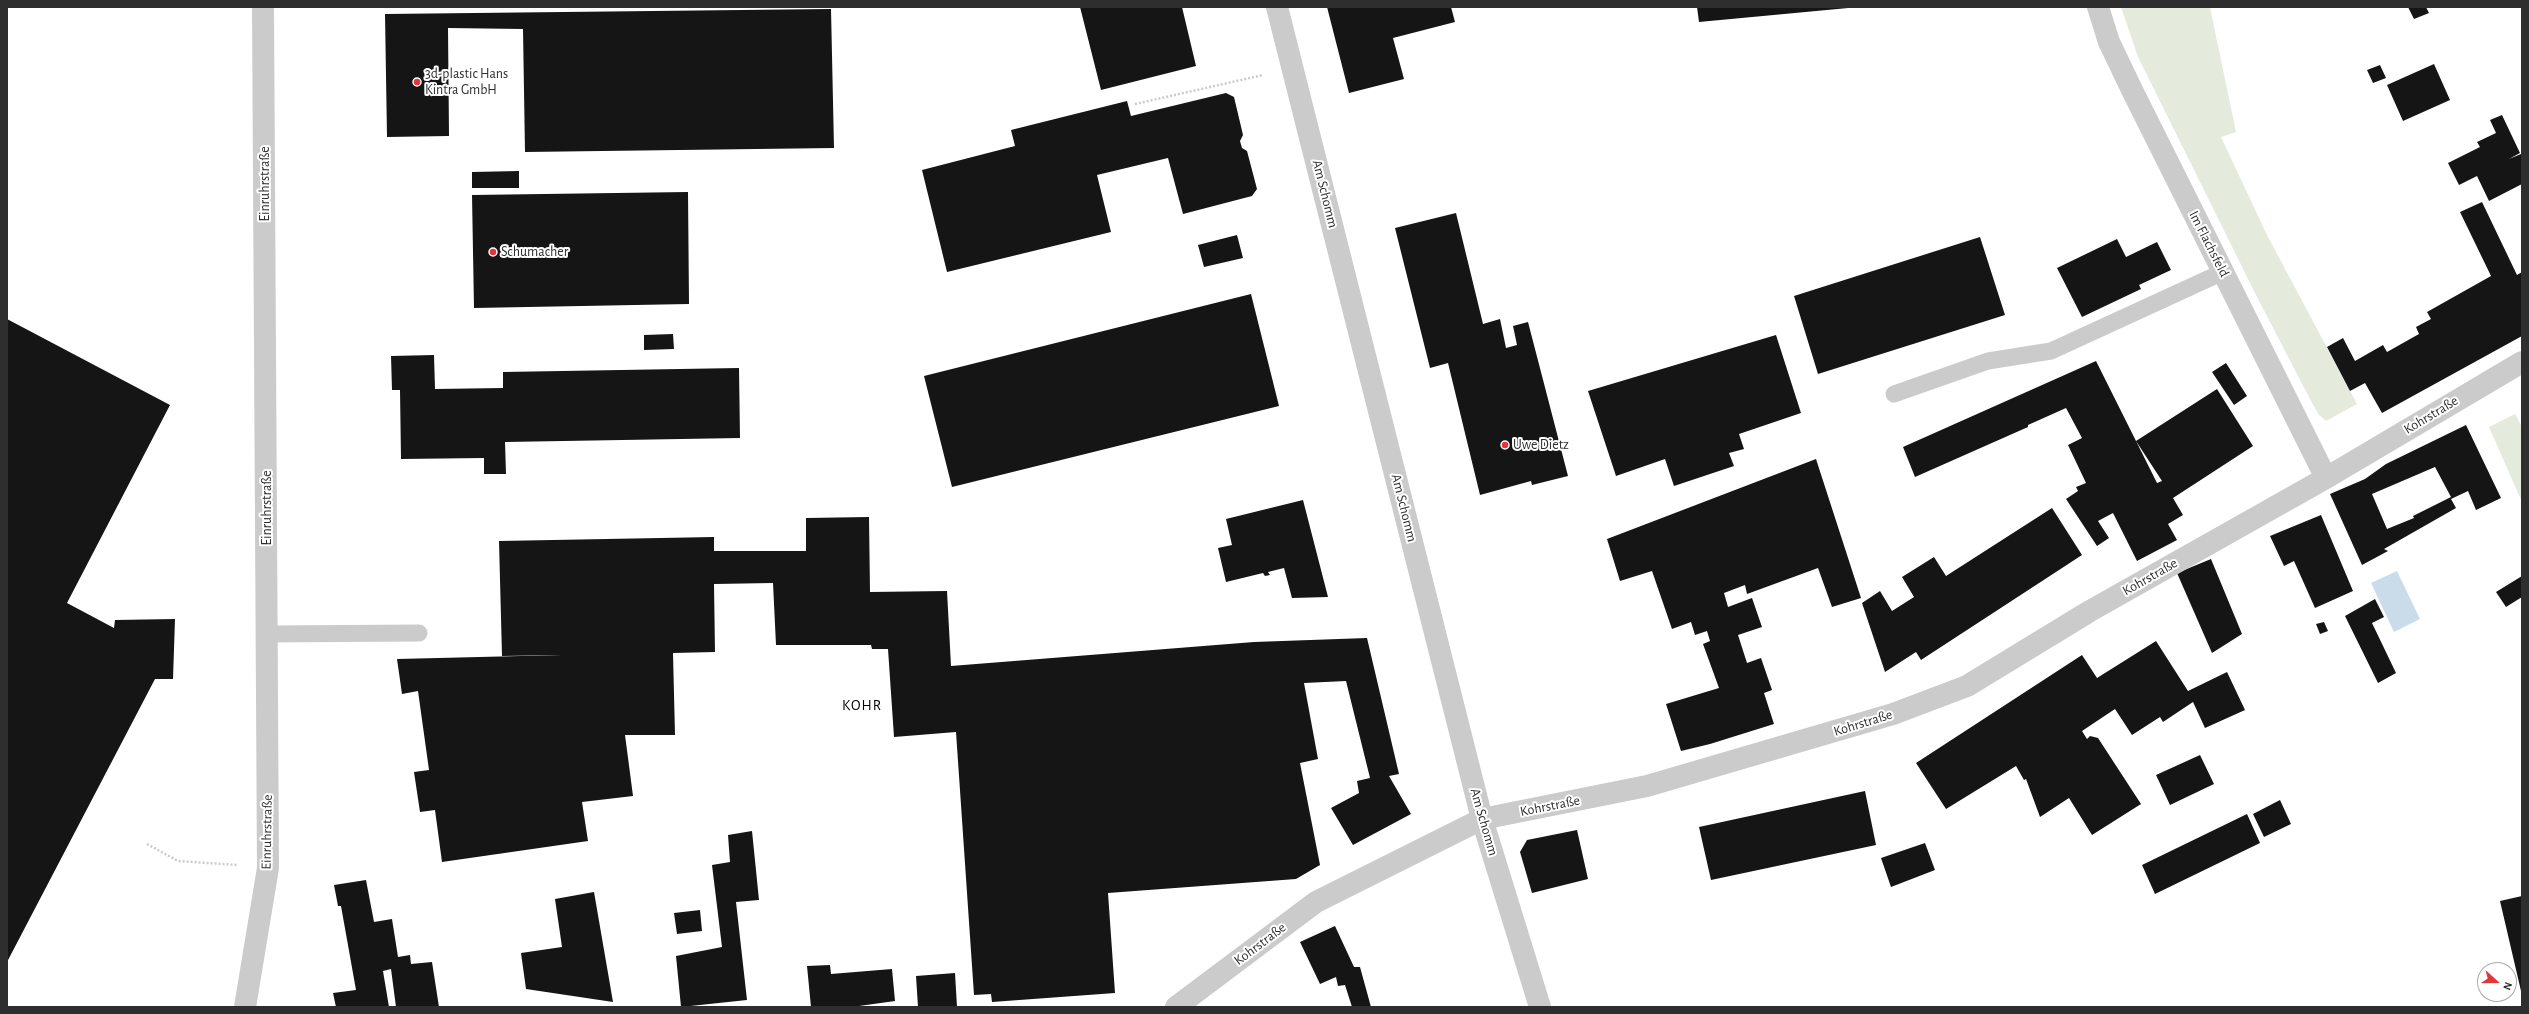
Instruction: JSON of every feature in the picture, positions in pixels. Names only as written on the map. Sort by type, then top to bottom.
[{"type":"street","name":"Einruhrstraße","points":[[245,1007],[268,868],[263,7]]},
{"type":"street","name":"Am Schomm","points":[[1277,7],[1482,819],[1540,1007]]},
{"type":"street","name":"Im Flachsfeld","points":[[2098,7],[2109,42],[2132,90],[2326,478]]},
{"type":"street","name":"Kohrstraße","points":[[1176,1007],[1316,902],[1482,819],[1647,786],[1893,714],[1967,686],[2090,611],[2326,478],[2522,362]]},
{"type":"lane","points":[[1894,394],[1988,361],[2051,351],[2223,272]]},
{"type":"lane","points":[[267,634],[419,633]]},
{"type":"path","points":[[1135,104],[1293,68]]},
{"type":"path","points":[[146,844],[178,861],[268,868]]},
{"type":"shaded area","points":[[2121,7],[2210,7],[2236,132],[2221,137],[2266,233],[2357,404],[2326,421],[2319,415],[2311,401],[2256,295],[2138,57]]},
{"type":"shaded area","points":[[2515,414],[2522,427],[2522,502],[2489,427]]},
{"type":"water","points":[[2397,571],[2420,619],[2394,632],[2371,583]]},
{"type":"building","points":[[1080,7],[1182,7],[1196,66],[1101,90]]},
{"type":"building","points":[[1327,7],[1451,7],[1455,22],[1393,38],[1404,79],[1349,93]]},
{"type":"building","points":[[1697,7],[1848,7],[1848,8],[1699,22]]},
{"type":"building","points":[[2408,7],[2426,7],[2429,13],[2414,19]]},
{"type":"building","points":[[831,9],[834,148],[525,152],[523,29],[448,28],[449,136],[387,137],[385,14]]},
{"type":"building","points":[[2434,64],[2450,100],[2403,121],[2387,85]]},
{"type":"building","points":[[2380,65],[2386,78],[2373,83],[2367,70]]},
{"type":"building","points":[[1226,93],[1234,97],[1243,135],[1240,141],[1242,148],[1247,151],[1257,189],[1252,196],[1183,214],[1168,158],[1097,175],[1111,232],[947,272],[922,170],[1015,146],[1011,130],[1127,101],[1131,116]]},
{"type":"building","points":[[2502,115],[2520,153],[2509,159],[2521,154],[2522,152],[2522,184],[2489,201],[2477,176],[2459,185],[2448,163],[2480,147],[2477,142],[2496,133],[2490,120]]},
{"type":"building","points":[[519,171],[519,188],[472,188],[472,172]]},
{"type":"building","points":[[688,192],[689,304],[474,308],[472,195]]},
{"type":"building","points":[[2482,202],[2517,275],[2522,272],[2522,336],[2382,413],[2365,383],[2350,391],[2327,347],[2343,338],[2355,361],[2383,345],[2387,352],[2419,334],[2416,327],[2431,319],[2427,312],[2491,276],[2460,212]]},
{"type":"building","points":[[1456,213],[1483,324],[1500,319],[1506,348],[1517,345],[1513,326],[1528,322],[1568,476],[1532,485],[1531,481],[1480,495],[1448,363],[1430,368],[1395,228]]},
{"type":"building","points":[[1237,235],[1243,258],[1204,267],[1198,245]]},
{"type":"building","points":[[1980,237],[2005,315],[1818,374],[1794,296]]},
{"type":"building","points":[[2117,239],[2126,257],[2157,242],[2171,270],[2139,285],[2141,289],[2082,317],[2057,268]]},
{"type":"building","points":[[1251,294],[1279,406],[952,487],[924,376]]},
{"type":"building","points":[[7,319],[170,405],[67,603],[114,628],[115,620],[175,619],[173,679],[155,679],[7,962]]},
{"type":"building","points":[[673,334],[674,349],[644,350],[644,335]]},
{"type":"building","points":[[1776,335],[1801,413],[1739,434],[1744,449],[1729,453],[1734,466],[1674,486],[1665,459],[1616,476],[1588,391]]},
{"type":"building","points":[[434,355],[435,389],[503,388],[503,372],[739,368],[740,438],[505,442],[506,474],[484,474],[484,458],[401,459],[400,390],[392,390],[391,356]]},
{"type":"building","points":[[2096,361],[2136,441],[2217,389],[2253,446],[2173,498],[2183,515],[2168,524],[2177,540],[2137,561],[2113,513],[2098,521],[2109,538],[2097,546],[2066,499],[2078,491],[2076,487],[2086,483],[2068,445],[2082,438],[2066,408],[2028,425],[2028,427],[1915,477],[1903,447]],"holes":[[[2136,441],[2162,481],[2157,483]]]},
{"type":"building","points":[[2226,363],[2247,396],[2234,405],[2212,372]]},
{"type":"building","points":[[2466,425],[2501,498],[2476,510],[2468,491],[2451,499],[2456,508],[2384,549],[2388,551],[2362,565],[2330,494],[2365,479],[2386,464]],"holes":[[[2435,467],[2451,497],[2413,516],[2414,518],[2387,529],[2372,494]]]},
{"type":"building","points":[[1816,459],[1861,598],[1832,607],[1818,568],[1747,594],[1745,585],[1724,593],[1728,607],[1752,598],[1762,627],[1738,635],[1747,663],[1761,658],[1772,690],[1764,693],[1774,724],[1710,744],[1681,751],[1666,704],[1719,688],[1703,644],[1710,641],[1707,631],[1695,635],[1691,622],[1672,629],[1652,571],[1620,581],[1607,539]]},
{"type":"building","points":[[1303,500],[1328,597],[1292,598],[1284,568],[1268,572],[1270,575],[1265,576],[1263,573],[1226,582],[1218,548],[1232,545],[1226,519]]},
{"type":"building","points":[[2052,508],[2082,555],[1921,660],[1916,652],[1885,672],[1862,603],[1880,591],[1892,611],[1914,597],[1902,577],[1934,557],[1946,576]]},
{"type":"building","points":[[2321,515],[2353,591],[2315,608],[2294,561],[2284,566],[2270,536]]},
{"type":"building","points":[[869,517],[870,592],[947,591],[951,666],[1254,642],[1367,638],[1399,774],[1389,776],[1411,814],[1353,845],[1331,808],[1359,793],[1357,781],[1370,778],[1346,681],[1304,683],[1318,759],[1300,763],[1320,865],[1296,879],[1108,893],[1115,993],[992,1002],[991,994],[974,995],[956,732],[894,737],[888,649],[872,649],[871,645],[776,645],[773,583],[714,584],[715,652],[673,653],[675,735],[625,735],[633,796],[582,802],[588,841],[442,862],[435,810],[420,812],[414,772],[429,770],[418,691],[402,694],[397,659],[562,655],[502,656],[499,541],[714,537],[714,551],[806,551],[806,518]]},
{"type":"building","points":[[2211,559],[2242,634],[2212,653],[2177,573]]},
{"type":"building","points":[[2522,576],[2522,597],[2506,607],[2496,592]]},
{"type":"building","points":[[2375,599],[2384,617],[2372,623],[2396,673],[2378,683],[2345,616]]},
{"type":"building","points":[[2324,622],[2328,631],[2320,634],[2316,624]]},
{"type":"building","points":[[2156,641],[2188,691],[2227,672],[2245,710],[2205,728],[2193,702],[2163,722],[2160,717],[2132,735],[2115,709],[2082,731],[2087,739],[2090,736],[2098,738],[2141,804],[2092,835],[2069,798],[2040,817],[2026,779],[2024,780],[2016,766],[1946,809],[1916,763],[2082,655],[2097,678]]},
{"type":"building","points":[[2200,755],[2214,784],[2170,805],[2156,775]]},
{"type":"building","points":[[1865,791],[1876,845],[1711,880],[1699,827]]},
{"type":"building","points":[[2280,800],[2291,824],[2264,837],[2253,814]]},
{"type":"building","points":[[2247,814],[2260,843],[2155,894],[2142,865]]},
{"type":"building","points":[[1577,830],[1588,879],[1532,893],[1520,852],[1527,840]]},
{"type":"building","points":[[752,831],[759,900],[736,902],[747,1000],[681,1007],[676,956],[722,947],[712,865],[730,862],[728,835]]},
{"type":"building","points":[[1925,843],[1935,870],[1891,887],[1881,858]]},
{"type":"building","points":[[366,880],[374,922],[392,919],[398,957],[410,955],[411,964],[432,962],[439,1007],[396,1007],[391,969],[383,971],[389,1007],[336,1007],[333,993],[356,990],[341,906],[338,906],[334,885]]},
{"type":"building","points":[[594,892],[613,1002],[526,989],[521,953],[562,947],[555,899]]},
{"type":"building","points":[[2522,896],[2522,991],[2517,974],[2517,962],[2514,962],[2500,901]]},
{"type":"building","points":[[700,910],[702,931],[677,934],[674,913]]},
{"type":"building","points":[[1335,926],[1354,967],[1360,967],[1371,1007],[1352,1007],[1345,985],[1338,986],[1336,977],[1320,984],[1300,942]]},
{"type":"building","points":[[830,965],[831,974],[892,969],[895,1001],[852,1007],[811,1007],[807,966]]},
{"type":"building","points":[[955,973],[957,1007],[918,1007],[916,976]]},
{"type":"place","name":"3d-plastic Hans Kintra GmbH","points":[[417,82]]},
{"type":"place","name":"Schumacher","points":[[493,252]]},
{"type":"place","name":"Uwe Dietz","points":[[1505,445]]},
{"type":"district","name":"KOHR","points":[[862,705]]}]
